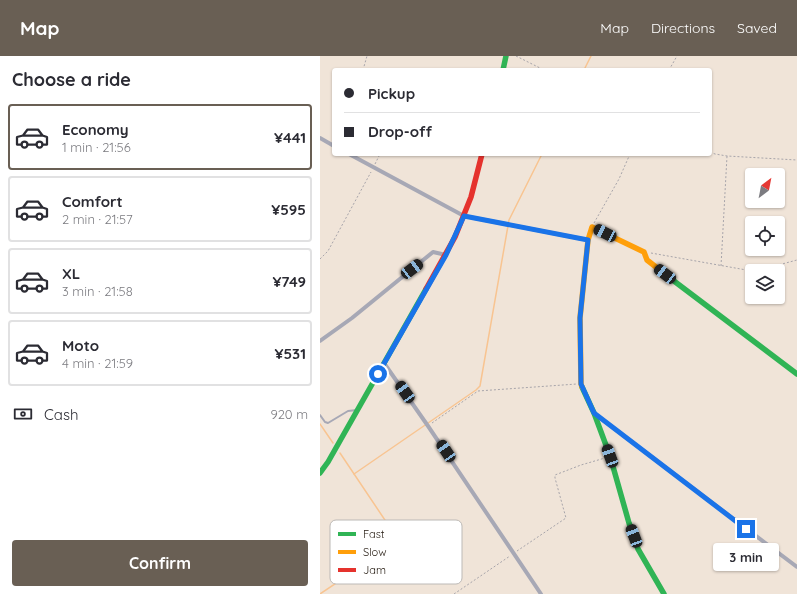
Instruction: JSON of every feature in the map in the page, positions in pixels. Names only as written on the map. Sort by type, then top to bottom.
[{"type":"street","points":[[503,68],[506,56]]},
{"type":"street","points":[[320,138],[332,145]]},
{"type":"street","points":[[352,156],[464,216],[588,240]]},
{"type":"street","points":[[320,473],[328,462],[446,255],[464,216],[476,183],[482,156]]},
{"type":"street","points":[[664,594],[638,549],[629,524],[610,456],[594,413],[581,384],[580,318],[588,240],[592,227],[644,252],[647,260],[797,374]]},
{"type":"street","points":[[320,341],[352,318],[433,252],[446,255]]},
{"type":"street","points":[[384,363],[541,594]]},
{"type":"street","points":[[594,413],[797,567]]},
{"type":"lane","points":[[320,415],[325,422],[328,423],[348,411],[358,410]]},
{"type":"path","points":[[364,68],[367,56]]},
{"type":"path","points":[[516,56],[540,68]]},
{"type":"path","points":[[670,68],[677,56]]},
{"type":"path","points":[[712,153],[727,156],[797,160]]},
{"type":"path","points":[[320,259],[328,252],[360,189],[379,156]]},
{"type":"path","points":[[592,227],[619,179],[629,156]]},
{"type":"path","points":[[721,266],[727,156]]},
{"type":"path","points":[[644,252],[745,270]]},
{"type":"path","points":[[782,264],[797,260]]},
{"type":"path","points":[[428,426],[478,391],[581,384]]},
{"type":"path","points":[[566,518],[555,475],[610,456]]},
{"type":"waterway","points":[[585,68],[591,56]]},
{"type":"waterway","points":[[354,474],[480,386],[509,220],[541,156]]},
{"type":"waterway","points":[[320,424],[333,443]]},
{"type":"waterway","points":[[340,453],[385,520]]},
{"type":"waterway","points":[[320,594],[335,584]]},
{"type":"traffic: fast","points":[[503,68],[506,56]]},
{"type":"traffic: fast","points":[[670,278],[797,374]]},
{"type":"traffic: fast","points":[[320,473],[328,462],[426,289]]},
{"type":"traffic: fast","points":[[582,387],[594,413],[610,456],[638,549],[664,594]]},
{"type":"traffic: slow","points":[[582,387],[580,318],[588,240],[592,227],[644,252],[647,260],[670,278]]},
{"type":"traffic: jam","points":[[426,289],[455,237],[471,197],[481,156]]},
{"type":"route","points":[[378,374],[446,255],[464,216],[588,240],[580,318],[581,384],[594,413],[746,529]]}]
